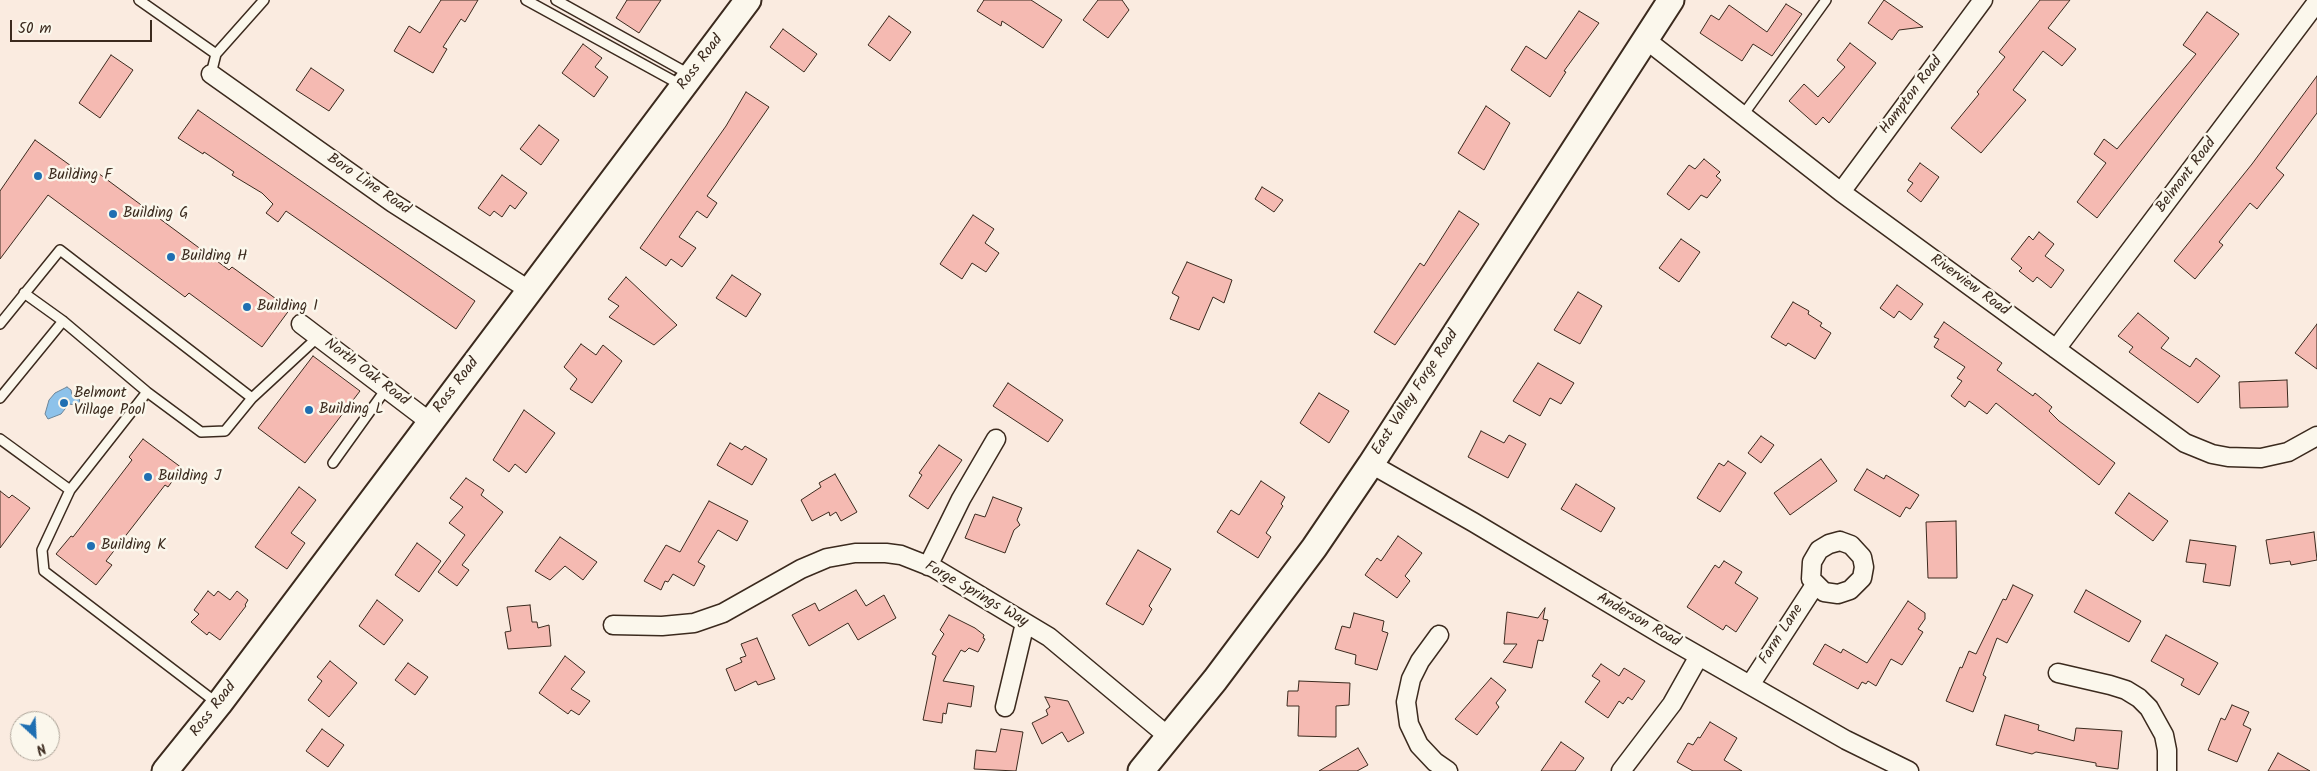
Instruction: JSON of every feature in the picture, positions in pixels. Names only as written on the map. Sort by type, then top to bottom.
[{"type":"street","name":"Ross Road","points":[[165,771],[219,704],[748,0]]},
{"type":"street","name":"East Valley Forge Road","points":[[1141,771],[1265,614],[1371,464],[1671,0]]},
{"type":"street","name":"Hampton Road","points":[[1841,192],[1984,0]]},
{"type":"street","name":"Belmont Road","points":[[2056,349],[2317,2]]},
{"type":"street","name":"Riverview Road","points":[[1645,39],[1841,192],[2170,434],[2198,450],[2228,457],[2261,458],[2288,452],[2317,436]]},
{"type":"street","name":"Boro Line Road","points":[[211,74],[393,203],[529,290]]},
{"type":"street","name":"North Oak Road","points":[[301,324],[430,422]]},
{"type":"street","points":[[928,566],[961,499],[996,439]]},
{"type":"street","name":"Anderson Road","points":[[1371,464],[1699,656],[1846,740],[1908,771]]},
{"type":"street","name":"Forge Springs Way","points":[[613,625],[694,622],[723,613],[801,569],[827,558],[855,553],[886,553],[928,566],[1049,636],[1169,737]]},
{"type":"street","name":"Farm Lane","points":[[1750,685],[1815,585]]},
{"type":"street","points":[[1005,707],[1025,623]]},
{"type":"street","points":[[1439,635],[1420,661],[1411,679],[1406,702],[1409,724],[1419,745],[1435,762],[1448,771]]},
{"type":"street","points":[[1621,771],[1672,704],[1699,656]]},
{"type":"street","points":[[2058,672],[2126,690],[2139,698],[2149,708],[2164,735],[2167,750],[2167,771]]},
{"type":"lane","points":[[139,0],[216,54]]},
{"type":"lane","points":[[211,74],[216,54],[264,0]]},
{"type":"lane","points":[[526,0],[688,81]]},
{"type":"lane","points":[[556,0],[688,81]]},
{"type":"lane","points":[[1744,115],[1826,0]]},
{"type":"lane","points":[[0,324],[60,250],[252,398]]},
{"type":"lane","points":[[24,293],[63,321],[147,392],[200,432],[225,431],[252,398],[318,338]]},
{"type":"lane","points":[[0,398],[63,321]]},
{"type":"lane","points":[[333,463],[386,389]]},
{"type":"lane","points":[[147,392],[70,490],[42,550],[44,571],[219,704]]},
{"type":"lane","points":[[0,438],[70,490]]},
{"type":"water","name":"Belmont Village Pool","points":[[67,387],[71,390],[72,395],[79,398],[80,403],[76,405],[69,404],[61,414],[48,419],[45,414],[49,400],[55,393]]},
{"type":"building","points":[[441,0],[478,0],[465,22],[461,19],[443,47],[447,49],[433,73],[394,51],[409,26],[420,33]]},
{"type":"building","points":[[627,0],[661,0],[639,33],[616,18]]},
{"type":"building","points":[[984,0],[1031,0],[1062,20],[1043,48],[1002,21],[1001,26],[977,11]]},
{"type":"building","points":[[1098,0],[1122,0],[1129,10],[1108,38],[1083,20]]},
{"type":"building","points":[[1884,0],[1923,27],[1899,30],[1892,40],[1868,23]]},
{"type":"building","points":[[2040,0],[2070,0],[2048,28],[2076,49],[2062,66],[2043,51],[2013,90],[2026,100],[1981,153],[1951,128],[1979,94],[1977,92],[2005,57],[1999,52]]},
{"type":"building","points":[[1786,4],[1802,14],[1772,56],[1753,44],[1742,61],[1700,33],[1711,15],[1719,20],[1729,5],[1767,32]]},
{"type":"building","points":[[1579,11],[1599,23],[1564,71],[1566,72],[1550,97],[1511,70],[1526,46],[1546,59]]},
{"type":"building","points":[[2207,12],[2239,34],[2097,218],[2077,202],[2106,163],[2094,154],[2104,139],[2117,149],[2196,54],[2183,45]]},
{"type":"building","points":[[889,16],[911,32],[890,61],[868,45]]},
{"type":"building","points":[[783,29],[817,54],[804,72],[770,47]]},
{"type":"building","points":[[1850,43],[1876,63],[1829,123],[1823,117],[1816,125],[1789,101],[1804,84],[1818,97],[1845,67],[1837,60]]},
{"type":"building","points":[[583,44],[602,58],[595,67],[608,77],[594,97],[562,73]]},
{"type":"building","points":[[111,55],[133,70],[100,118],[79,103]]},
{"type":"building","points":[[311,68],[344,90],[329,111],[296,90]]},
{"type":"building","points":[[2317,76],[2317,113],[2276,168],[2284,175],[2257,209],[2250,203],[2219,242],[2223,245],[2195,279],[2174,261],[2252,164]]},
{"type":"building","points":[[746,92],[769,107],[707,196],[717,203],[707,218],[697,211],[679,237],[696,248],[682,267],[671,259],[666,266],[640,248],[726,126]]},
{"type":"building","points":[[1486,106],[1510,123],[1484,170],[1458,153]]},
{"type":"building","points":[[198,110],[475,301],[456,329],[286,211],[278,222],[266,213],[273,204],[262,193],[232,175],[234,172],[204,152],[203,154],[178,138]]},
{"type":"building","points":[[539,125],[559,140],[541,165],[520,149]]},
{"type":"building","points":[[35,140],[92,181],[98,173],[229,270],[232,267],[290,309],[262,347],[189,293],[185,297],[48,195],[0,259],[0,191]]},
{"type":"building","points":[[1704,159],[1720,172],[1716,176],[1721,180],[1707,198],[1701,195],[1689,210],[1667,194],[1689,165],[1695,169]]},
{"type":"building","points":[[1920,163],[1939,177],[1921,202],[1907,191],[1913,183],[1908,180]]},
{"type":"building","points":[[502,175],[527,193],[515,209],[510,205],[502,217],[494,211],[490,216],[478,208]]},
{"type":"building","points":[[1262,187],[1283,200],[1274,212],[1255,199]]},
{"type":"building","points":[[1459,211],[1479,224],[1395,345],[1374,332],[1420,263],[1424,266]]},
{"type":"building","points":[[973,215],[994,229],[985,243],[999,253],[986,272],[972,263],[962,279],[940,264]]},
{"type":"building","points":[[2039,232],[2054,244],[2045,256],[2064,270],[2051,288],[2037,277],[2033,282],[2019,271],[2022,268],[2011,259],[2029,236],[2033,240]]},
{"type":"building","points":[[1681,239],[1700,252],[1679,282],[1659,268]]},
{"type":"building","points":[[1187,262],[1232,280],[1224,303],[1213,297],[1199,330],[1170,319],[1179,297],[1172,293]]},
{"type":"building","points":[[732,275],[761,294],[746,317],[716,298]]},
{"type":"building","points":[[626,277],[677,325],[654,345],[609,317],[619,306],[608,299]]},
{"type":"building","points":[[1897,285],[1923,304],[1911,320],[1899,311],[1894,318],[1880,308]]},
{"type":"building","points":[[1578,292],[1602,306],[1580,344],[1554,330]]},
{"type":"building","points":[[1793,302],[1809,311],[1808,314],[1822,323],[1820,326],[1831,333],[1815,359],[1788,343],[1786,346],[1771,337]]},
{"type":"building","points":[[2138,313],[2169,338],[2161,348],[2190,367],[2196,358],[2220,376],[2198,403],[2129,352],[2133,347],[2118,336]]},
{"type":"building","points":[[1944,322],[2002,363],[1997,370],[2033,396],[2035,393],[2052,407],[2049,411],[2059,421],[2115,463],[2099,485],[1996,403],[1987,414],[1969,401],[1965,407],[1951,396],[1962,381],[1957,378],[1965,367],[1934,347],[1939,339],[1934,337]]},
{"type":"building","points":[[2317,324],[2317,369],[2295,353]]},
{"type":"building","points":[[581,344],[596,355],[603,345],[622,361],[592,403],[570,389],[577,379],[564,367]]},
{"type":"building","name":"Building L","points":[[313,356],[360,391],[305,463],[258,428]]},
{"type":"building","points":[[1538,363],[1574,383],[1561,404],[1550,398],[1540,416],[1513,401]]},
{"type":"building","points":[[2287,380],[2288,407],[2240,408],[2239,382]]},
{"type":"building","points":[[1008,383],[1063,420],[1048,442],[993,406]]},
{"type":"building","points":[[1319,393],[1349,411],[1329,443],[1300,423]]},
{"type":"building","points":[[524,410],[555,433],[526,473],[515,464],[509,472],[493,460]]},
{"type":"building","points":[[1481,431],[1504,443],[1509,435],[1526,444],[1508,478],[1468,457]]},
{"type":"building","points":[[1761,436],[1774,445],[1761,463],[1748,453]]},
{"type":"building","points":[[143,439],[182,468],[168,487],[165,485],[106,561],[112,565],[96,585],[56,554],[71,536],[73,537],[132,460],[129,457]]},
{"type":"building","points":[[730,443],[742,450],[745,446],[767,459],[752,485],[717,465]]},
{"type":"building","points":[[939,445],[962,460],[928,509],[909,496],[922,475],[919,473]]},
{"type":"building","points":[[1821,459],[1837,481],[1790,515],[1774,493]]},
{"type":"building","points":[[1728,461],[1746,473],[1720,512],[1697,498],[1719,463],[1724,466]]},
{"type":"building","points":[[1867,469],[1884,479],[1886,475],[1919,495],[1910,509],[1906,507],[1900,517],[1854,490]]},
{"type":"building","points":[[835,474],[857,512],[841,521],[836,512],[830,516],[829,512],[812,521],[801,500],[821,487],[819,483]]},
{"type":"building","points":[[466,478],[484,490],[481,495],[503,512],[462,565],[469,570],[457,586],[438,572],[465,535],[449,523],[463,507],[450,498]]},
{"type":"building","points":[[1261,481],[1285,497],[1281,504],[1283,506],[1266,533],[1271,537],[1258,558],[1217,532],[1231,510],[1239,515]]},
{"type":"building","points":[[1576,484],[1615,508],[1601,532],[1561,509]]},
{"type":"building","points":[[299,487],[316,500],[291,533],[305,543],[287,569],[255,547]]},
{"type":"building","points":[[0,491],[9,498],[12,495],[30,508],[0,548]]},
{"type":"building","points":[[2129,493],[2168,521],[2153,541],[2115,513]]},
{"type":"building","points":[[993,497],[1022,508],[1017,520],[1020,525],[1014,530],[1005,553],[965,538],[975,514],[985,517]]},
{"type":"building","points":[[709,501],[748,521],[737,541],[718,530],[698,562],[705,566],[694,586],[673,574],[668,582],[665,581],[661,590],[644,581],[666,545],[680,552]]},
{"type":"building","points":[[1956,521],[1957,578],[1928,578],[1926,522]]},
{"type":"building","points":[[2314,532],[2317,560],[2291,565],[2290,561],[2270,564],[2266,540]]},
{"type":"building","points":[[1398,536],[1422,553],[1405,576],[1410,581],[1397,598],[1365,575],[1377,558],[1381,561]]},
{"type":"building","points":[[560,537],[597,562],[583,580],[565,566],[550,580],[535,571]]},
{"type":"building","points":[[2190,540],[2236,546],[2230,586],[2203,582],[2206,564],[2186,562]]},
{"type":"building","points":[[417,543],[441,561],[419,592],[395,575]]},
{"type":"building","points":[[1138,550],[1171,569],[1149,606],[1152,609],[1143,625],[1106,604]]},
{"type":"building","points":[[1724,561],[1742,572],[1735,583],[1758,598],[1736,632],[1726,625],[1723,630],[1687,607],[1715,565],[1719,568]]},
{"type":"building","points":[[2013,585],[2033,595],[2007,643],[1997,638],[1983,675],[1986,677],[1973,712],[1946,701],[1969,651],[1976,654],[2003,599],[2006,600]]},
{"type":"building","points":[[856,590],[866,606],[884,595],[896,618],[858,640],[848,623],[809,646],[792,615],[815,603],[819,611]]},
{"type":"building","points":[[2086,590],[2141,621],[2129,642],[2074,612]]},
{"type":"building","points":[[208,591],[214,596],[218,591],[230,600],[237,591],[248,600],[246,606],[220,640],[209,632],[207,635],[191,622],[199,614],[194,610]]},
{"type":"building","points":[[377,600],[403,620],[384,645],[359,626]]},
{"type":"building","points":[[1908,601],[1925,613],[1925,619],[1918,629],[1923,632],[1902,665],[1891,659],[1876,686],[1868,681],[1866,684],[1862,682],[1858,689],[1813,664],[1825,644],[1841,653],[1843,649],[1867,663]]},
{"type":"building","points":[[530,605],[532,622],[537,622],[538,628],[549,625],[551,646],[508,649],[505,632],[511,631],[507,607]]},
{"type":"building","points":[[1545,608],[1543,619],[1548,620],[1543,641],[1538,640],[1532,668],[1503,662],[1517,644],[1504,644],[1507,612],[1538,618]]},
{"type":"building","points":[[1354,613],[1384,621],[1382,631],[1388,633],[1377,670],[1355,664],[1356,655],[1335,649],[1342,626],[1350,628]]},
{"type":"building","points":[[949,615],[975,628],[984,635],[983,638],[985,639],[978,652],[969,648],[965,652],[961,650],[943,681],[974,686],[971,707],[948,703],[946,714],[943,713],[942,723],[923,720],[936,656],[932,654],[944,634],[940,630]]},
{"type":"building","points":[[2166,635],[2218,663],[2199,695],[2181,685],[2184,679],[2151,661]]},
{"type":"building","points":[[757,638],[775,679],[758,685],[756,681],[735,691],[726,669],[742,662],[740,658],[746,656],[741,644]]},
{"type":"building","points":[[565,656],[585,672],[571,689],[590,701],[579,715],[571,710],[568,714],[539,693]]},
{"type":"building","points":[[330,661],[357,683],[329,717],[308,700],[322,681],[317,677]]},
{"type":"building","points":[[408,663],[428,677],[415,695],[395,680]]},
{"type":"building","points":[[1601,664],[1619,676],[1624,668],[1645,681],[1632,700],[1628,697],[1623,704],[1619,701],[1608,718],[1585,702],[1600,681],[1592,676]]},
{"type":"building","points":[[1491,678],[1506,690],[1496,703],[1499,707],[1477,735],[1455,719]]},
{"type":"building","points":[[1299,681],[1350,683],[1349,705],[1336,706],[1336,737],[1298,736],[1299,706],[1287,706],[1288,691],[1298,691]]},
{"type":"building","points":[[1045,697],[1068,701],[1084,733],[1068,742],[1062,732],[1042,744],[1032,723],[1048,715],[1046,710],[1050,707]]},
{"type":"building","points":[[2232,705],[2249,712],[2243,725],[2251,729],[2237,762],[2208,750],[2221,718],[2225,720]]},
{"type":"building","points":[[2005,715],[2039,725],[2038,730],[2074,741],[2076,728],[2122,731],[2118,769],[2096,766],[2096,763],[2036,752],[2032,754],[1996,745]]},
{"type":"building","points":[[1710,722],[1737,738],[1724,760],[1742,771],[1693,771],[1677,762],[1688,743],[1693,745]]},
{"type":"building","points":[[322,729],[344,745],[328,767],[306,751]]},
{"type":"building","points":[[1001,729],[1023,732],[1016,771],[974,769],[976,750],[996,752]]},
{"type":"building","points":[[1561,742],[1584,758],[1575,771],[1541,771]]},
{"type":"building","points":[[1358,748],[1368,765],[1357,771],[1319,771]]},
{"type":"building","points":[[2278,753],[2310,771],[2268,771]]},
{"type":"place","name":"Building F","points":[[38,176]]},
{"type":"place","name":"Building G","points":[[113,214]]},
{"type":"place","name":"Building H","points":[[171,257]]},
{"type":"place","name":"Building I","points":[[247,307]]},
{"type":"place","name":"Belmont Village Pool","points":[[64,403]]},
{"type":"place","name":"Building L","points":[[309,410]]},
{"type":"place","name":"Building J","points":[[148,477]]},
{"type":"place","name":"Building K","points":[[91,546]]}]
